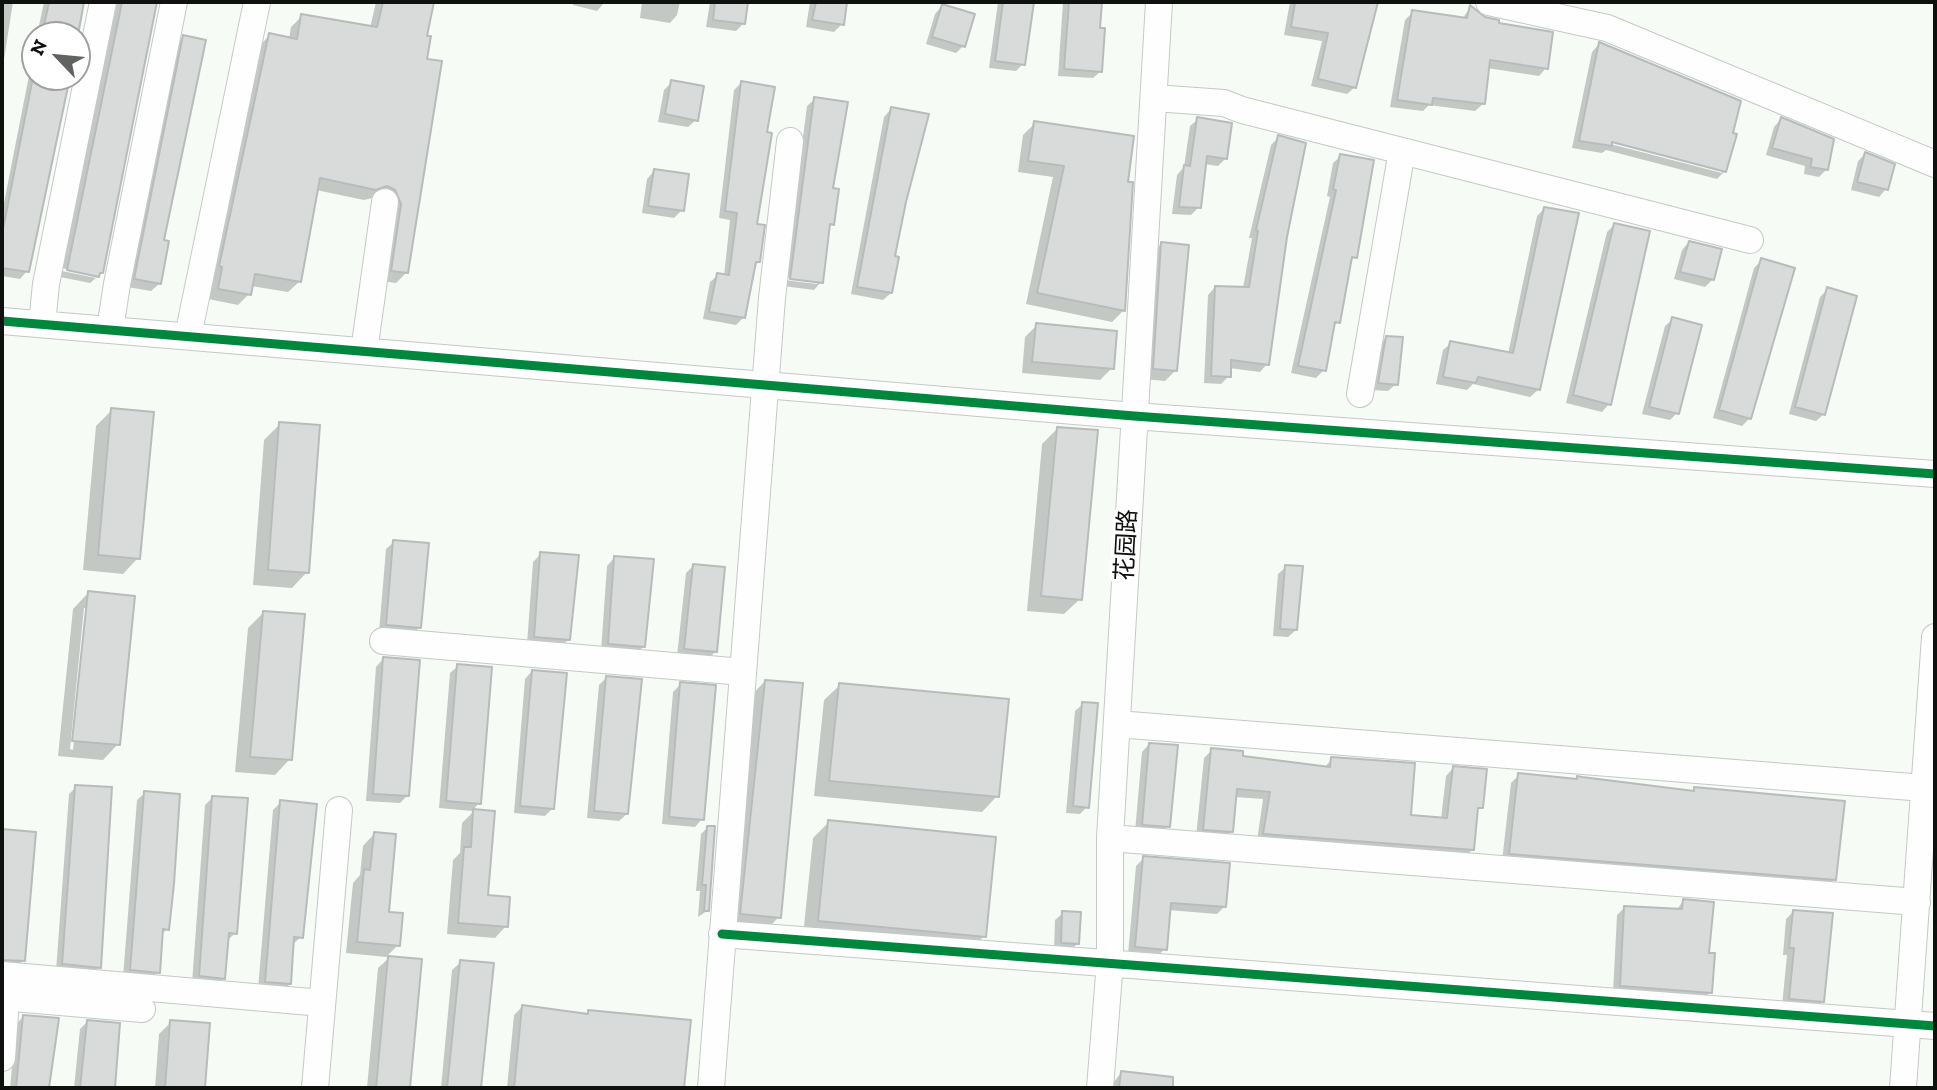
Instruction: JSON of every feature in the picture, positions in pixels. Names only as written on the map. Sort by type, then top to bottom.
[{"type":"street","points":[[42,324],[46,284],[103,2]]},
{"type":"street","points":[[110,330],[174,2]]},
{"type":"street","points":[[188,336],[257,2]]},
{"type":"street","name":"花园路","points":[[1100,1088],[1110,962],[1110,838],[1159,2]]},
{"type":"street","points":[[1489,2],[1607,28],[1935,164]]},
{"type":"street","points":[[1154,99],[1224,103],[1242,110],[1750,240]]},
{"type":"street","points":[[711,1088],[765,385],[790,141]]},
{"type":"street","points":[[1360,394],[1402,151]]},
{"type":"street","points":[[364,351],[385,202]]},
{"type":"street","points":[[2,321],[1134,416],[1935,474]]},
{"type":"street","points":[[1903,1088],[1935,637]]},
{"type":"street","points":[[383,641],[743,671]]},
{"type":"street","points":[[1117,724],[1924,788]]},
{"type":"street","points":[[315,1088],[339,810]]},
{"type":"street","points":[[1110,838],[1917,902]]},
{"type":"street","points":[[722,934],[1935,1026]]},
{"type":"street","points":[[3,990],[322,1003]]},
{"type":"street","points":[[3,990],[142,1009]]},
{"type":"street","points":[[2,1058],[3,990]]},
{"type":"building","points":[[49,2],[84,2],[81,21],[45,21]]},
{"type":"building","points":[[122,2],[157,2],[103,273],[100,273],[99,277],[67,270]]},
{"type":"building","points":[[383,2],[434,2],[427,36],[431,36],[427,59],[442,61],[408,273],[391,271],[401,204],[395,190],[387,186],[376,190],[320,178],[301,282],[255,274],[251,295],[218,289],[222,267],[219,266],[269,33],[297,39],[301,14],[377,27]]},
{"type":"building","points":[[715,2],[748,2],[745,24],[713,20]]},
{"type":"building","points":[[816,2],[847,2],[844,25],[812,20]]},
{"type":"building","points":[[1003,2],[1034,2],[1025,65],[995,61]]},
{"type":"building","points":[[1069,2],[1102,2],[1100,28],[1105,28],[1102,72],[1064,69]]},
{"type":"building","points":[[1295,2],[1378,2],[1356,88],[1318,79],[1328,33],[1291,27]]},
{"type":"building","points":[[942,4],[975,14],[965,47],[932,37]]},
{"type":"building","points":[[1470,5],[1485,17],[1499,20],[1499,23],[1553,32],[1548,69],[1490,60],[1485,104],[1433,98],[1432,105],[1397,100],[1412,10],[1467,18]]},
{"type":"building","points":[[183,35],[206,40],[164,240],[169,241],[161,284],[134,279]]},
{"type":"building","points":[[1599,42],[1741,101],[1733,133],[1737,134],[1726,172],[1612,142],[1612,146],[1579,141]]},
{"type":"building","points":[[671,80],[704,86],[698,121],[665,114]]},
{"type":"building","points":[[741,81],[775,87],[767,132],[772,133],[757,224],[765,225],[760,262],[756,262],[745,318],[709,312],[717,273],[729,275],[737,213],[725,211]]},
{"type":"building","points":[[30,91],[67,91],[29,272],[2,268],[2,234]]},
{"type":"building","points":[[814,97],[848,102],[833,188],[839,189],[834,225],[830,224],[823,283],[790,279]]},
{"type":"building","points":[[891,107],[929,114],[906,202],[895,256],[899,257],[892,293],[857,287]]},
{"type":"building","points":[[1197,117],[1232,123],[1227,159],[1207,156],[1201,208],[1179,207],[1184,165],[1190,166]]},
{"type":"building","points":[[1781,117],[1834,139],[1828,170],[1810,167],[1812,159],[1772,148]]},
{"type":"building","points":[[1034,121],[1134,136],[1128,182],[1133,182],[1125,311],[1037,293],[1064,166],[1028,161]]},
{"type":"building","points":[[1278,135],[1306,143],[1287,237],[1269,365],[1231,360],[1231,377],[1211,376],[1215,286],[1249,287],[1258,231],[1256,230]]},
{"type":"building","points":[[1865,152],[1895,164],[1888,190],[1857,182]]},
{"type":"building","points":[[1340,154],[1374,160],[1357,258],[1352,257],[1340,323],[1335,322],[1326,371],[1298,366],[1336,190],[1333,189]]},
{"type":"building","points":[[654,169],[689,174],[684,211],[648,206]]},
{"type":"building","points":[[1544,207],[1579,213],[1540,390],[1478,377],[1476,383],[1443,377],[1450,341],[1513,353]]},
{"type":"building","points":[[1614,223],[1650,231],[1611,405],[1573,395]]},
{"type":"building","points":[[1689,241],[1722,249],[1714,280],[1680,272]]},
{"type":"building","points":[[1161,242],[1189,245],[1177,371],[1153,369]]},
{"type":"building","points":[[1761,258],[1795,268],[1751,419],[1719,410]]},
{"type":"building","points":[[1827,287],[1857,296],[1825,415],[1795,407]]},
{"type":"building","points":[[1672,317],[1702,325],[1679,414],[1649,407]]},
{"type":"building","points":[[1036,323],[1117,331],[1114,369],[1032,362]]},
{"type":"building","points":[[1386,336],[1403,337],[1398,385],[1378,383]]},
{"type":"building","points":[[111,408],[154,412],[140,559],[98,555]]},
{"type":"building","points":[[279,422],[320,425],[309,573],[268,570]]},
{"type":"building","points":[[1057,427],[1098,430],[1082,600],[1041,596]]},
{"type":"building","points":[[393,540],[429,543],[421,628],[386,625]]},
{"type":"building","points":[[540,552],[579,555],[570,640],[534,637]]},
{"type":"building","points":[[614,556],[654,559],[645,647],[608,644]]},
{"type":"building","points":[[693,564],[725,567],[717,652],[684,649]]},
{"type":"building","points":[[1285,565],[1303,566],[1297,630],[1280,629]]},
{"type":"building","points":[[88,591],[135,596],[120,745],[72,741]]},
{"type":"building","points":[[263,611],[305,614],[292,760],[250,757]]},
{"type":"building","points":[[383,657],[420,660],[409,796],[373,794]]},
{"type":"building","points":[[457,664],[492,667],[481,804],[446,801]]},
{"type":"building","points":[[532,670],[567,673],[554,809],[520,806]]},
{"type":"building","points":[[606,676],[642,679],[628,814],[594,811]]},
{"type":"building","points":[[765,680],[803,683],[781,918],[740,914]]},
{"type":"building","points":[[680,682],[716,685],[704,820],[669,817]]},
{"type":"building","points":[[839,683],[1009,699],[999,797],[829,781]]},
{"type":"building","points":[[1082,702],[1098,703],[1089,808],[1073,806]]},
{"type":"building","points":[[1149,743],[1178,745],[1170,827],[1142,825]]},
{"type":"building","points":[[1211,748],[1243,751],[1243,756],[1330,767],[1331,757],[1415,763],[1411,815],[1447,818],[1453,766],[1487,769],[1483,808],[1478,808],[1474,850],[1263,834],[1270,792],[1237,789],[1233,832],[1203,830]]},
{"type":"building","points":[[1518,773],[1577,779],[1577,776],[1694,791],[1694,787],[1845,801],[1836,880],[1509,854]]},
{"type":"building","points":[[75,785],[112,787],[101,968],[62,964]]},
{"type":"building","points":[[144,791],[180,794],[169,930],[163,929],[160,973],[130,970]]},
{"type":"building","points":[[212,796],[248,798],[237,934],[229,933],[225,979],[199,976]]},
{"type":"building","points":[[280,800],[317,804],[303,938],[294,937],[291,984],[265,982]]},
{"type":"building","points":[[473,809],[495,811],[488,895],[510,897],[508,927],[458,923],[464,847],[471,847]]},
{"type":"building","points":[[828,820],[996,837],[986,937],[818,921]]},
{"type":"building","points":[[707,826],[715,826],[709,911],[704,911],[706,885],[702,885]]},
{"type":"building","points":[[2,829],[36,832],[25,961],[2,960]]},
{"type":"building","points":[[374,832],[396,834],[389,912],[403,913],[400,946],[357,942],[364,869],[370,870]]},
{"type":"building","points":[[1143,856],[1230,863],[1226,907],[1171,903],[1167,950],[1135,947]]},
{"type":"building","points":[[1683,899],[1714,902],[1709,953],[1715,953],[1712,993],[1620,986],[1624,906],[1682,909]]},
{"type":"building","points":[[1793,910],[1833,913],[1824,1002],[1789,999],[1794,948],[1789,948]]},
{"type":"building","points":[[1062,911],[1081,912],[1079,944],[1061,943]]},
{"type":"building","points":[[388,956],[422,959],[410,1088],[376,1088]]},
{"type":"building","points":[[460,960],[494,963],[481,1088],[447,1088]]},
{"type":"building","points":[[522,1005],[588,1014],[588,1010],[691,1020],[684,1088],[514,1088]]},
{"type":"building","points":[[23,1015],[59,1018],[49,1088],[16,1088]]},
{"type":"building","points":[[87,1020],[120,1023],[115,1088],[80,1088]]},
{"type":"building","points":[[170,1020],[210,1023],[205,1088],[165,1088]]},
{"type":"building","points":[[1121,1071],[1173,1077],[1173,1088],[1119,1088]]},
{"type":"cycle path","points":[[2,321],[1134,416],[1935,474]]},
{"type":"cycle path","points":[[722,934],[1935,1026]]}]
